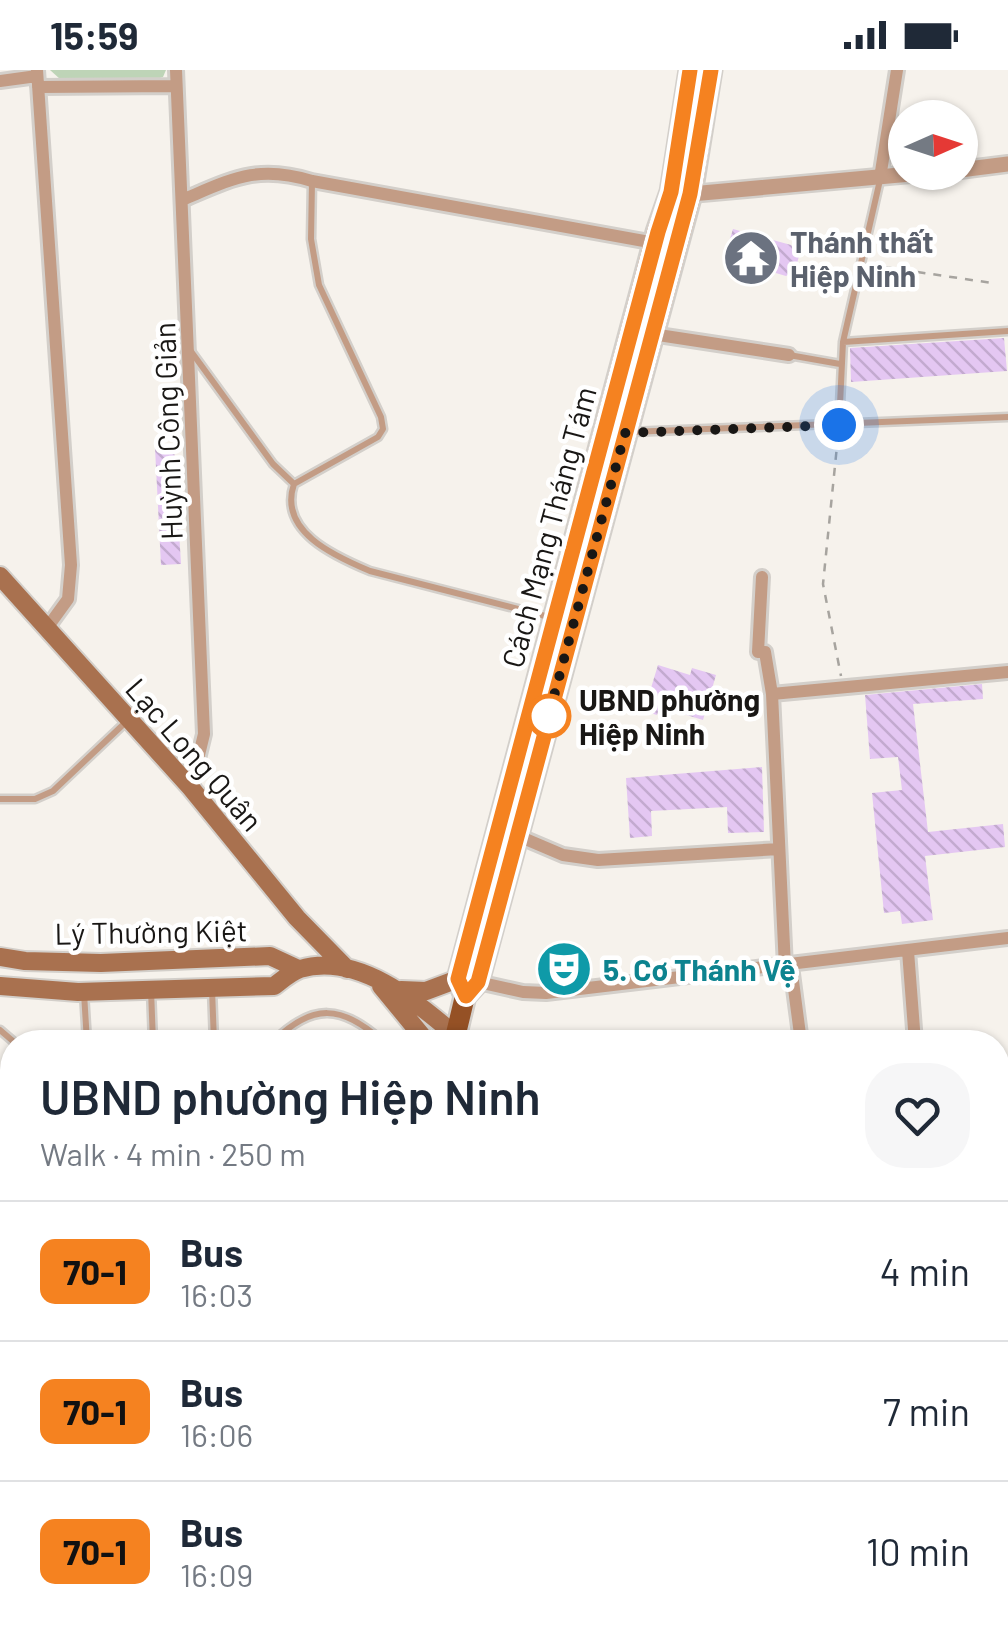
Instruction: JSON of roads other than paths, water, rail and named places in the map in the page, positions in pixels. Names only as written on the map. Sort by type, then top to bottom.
[{"type":"main road","name":"Cách Mạng Tháng Tám","points":[[457,1030],[555,619],[655,243],[681,193],[690,70]]},
{"type":"main road","name":"Cách Mạng Tháng Tám","points":[[467,986],[516,835],[652,334],[711,70]]},
{"type":"main road","name":"Lạc Long Quân","points":[[0,576],[191,788],[296,918],[347,969]]},
{"type":"main road","name":"Lý Thường Kiệt","points":[[0,956],[25,961],[101,963],[270,956],[298,969],[274,986],[84,992],[0,986]]},
{"type":"main road","name":"Lạc Long Quân","points":[[298,969],[347,969],[417,1002],[446,1030]]},
{"type":"main road","name":"Lạc Long Quân","points":[[378,982],[418,1030]]},
{"type":"main road","points":[[397,990],[467,986]]},
{"type":"street","name":"Huỳnh Công Giản","points":[[176,70],[204,734],[191,788]]},
{"type":"street","points":[[880,178],[897,70]]},
{"type":"street","points":[[0,81],[37,78],[176,86]]},
{"type":"street","points":[[37,78],[71,565],[68,600],[47,628]]},
{"type":"street","points":[[978,168],[1008,164]]},
{"type":"street","points":[[182,200],[257,172],[285,172],[312,181],[655,243]]},
{"type":"street","points":[[681,193],[888,177]]},
{"type":"street","points":[[652,334],[789,356]]},
{"type":"street","points":[[762,577],[758,652],[765,652],[772,694],[788,967],[799,1030]]},
{"type":"street","points":[[772,694],[1008,672]]},
{"type":"street","points":[[516,835],[563,855],[598,860],[779,849]]},
{"type":"street","points":[[467,986],[546,993],[1008,938]]},
{"type":"street","points":[[908,951],[914,1030]]},
{"type":"lane","points":[[839,425],[843,342],[880,178]]},
{"type":"lane","points":[[312,181],[311,239],[319,285],[383,425],[374,440],[294,484],[289,506],[296,523],[342,559],[370,571],[555,619]]},
{"type":"lane","points":[[843,342],[1008,332]]},
{"type":"lane","points":[[188,348],[273,464],[294,484]]},
{"type":"lane","points":[[789,356],[840,364]]},
{"type":"lane","points":[[625,433],[1008,417]]},
{"type":"lane","points":[[0,798],[35,799],[53,791],[129,719]]},
{"type":"lane","points":[[212,988],[214,1030]]},
{"type":"lane","points":[[151,989],[153,1030]]},
{"type":"lane","points":[[84,992],[86,1030]]},
{"type":"lane","points":[[287,1030],[300,1019],[326,1013],[354,1020],[367,1030]]},
{"type":"place","name":"Thánh thất Hiệp Ninh","points":[[751,258]]},
{"type":"place","name":"UBND phường Hiệp Ninh","points":[[549,716]]},
{"type":"place","name":"5. Cơ Thánh Vệ","points":[[564,969]]}]
